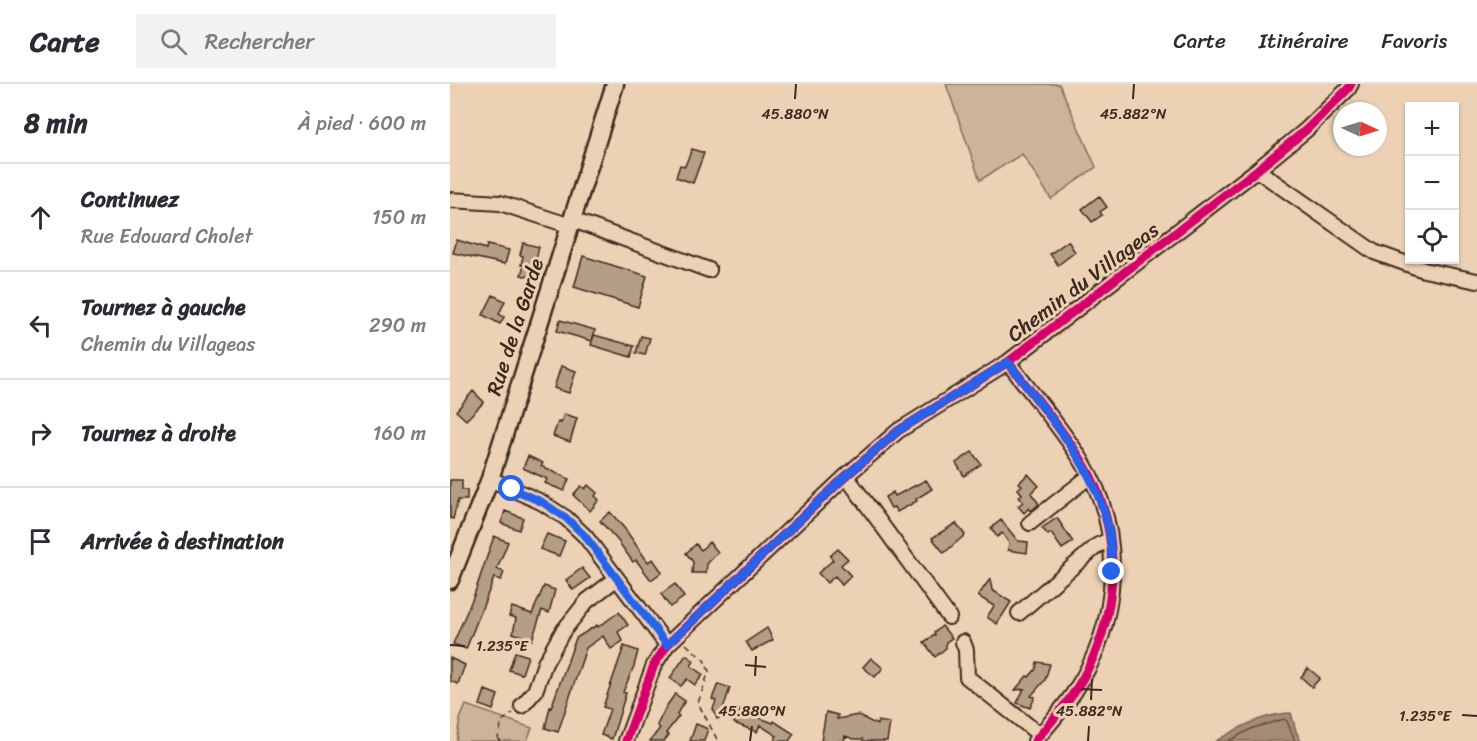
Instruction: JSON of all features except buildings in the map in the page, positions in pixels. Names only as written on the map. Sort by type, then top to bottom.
[{"type":"main road","name":"Rue de la Garde","points":[[450,580],[490,479],[615,84]]},
{"type":"street","name":"Chemin du Villageas","points":[[626,741],[654,665],[672,640],[846,476],[898,431],[1008,362],[1257,170],[1306,130],[1348,90],[1351,84]]},
{"type":"street","points":[[1257,170],[1374,252],[1424,270],[1477,281]]},
{"type":"street","points":[[450,200],[500,203],[572,223],[709,270]]},
{"type":"street","points":[[963,642],[966,650],[967,677],[1037,738],[1075,691],[1097,650],[1110,610],[1112,572],[1109,527],[1097,489],[1082,461],[1008,362]]},
{"type":"street","points":[[846,476],[949,617]]},
{"type":"street","points":[[1030,524],[1090,476]]},
{"type":"street","points":[[490,479],[542,502],[566,518],[585,536],[616,579],[672,640]]},
{"type":"street","points":[[1019,613],[1098,545],[1110,540]]},
{"type":"street","points":[[522,706],[535,691],[545,663],[563,631],[587,601],[616,579]]},
{"type":"path","points":[[672,640],[704,660],[709,671],[698,703],[718,741]]},
{"type":"path","points":[[500,741],[498,738],[502,721],[522,706]]},
{"type":"shaded area","points":[[946,84],[1059,84],[1096,167],[1051,199],[1022,154],[980,180]]},
{"type":"shaded area","points":[[466,705],[532,728],[527,741],[456,741],[460,719]]},
{"type":"water","points":[[1291,713],[1301,741],[1216,741],[1252,722]]},
{"type":"cycle path","points":[[626,741],[654,665],[667,645],[846,476],[898,431],[1008,362],[1257,170],[1306,130],[1351,84]]},
{"type":"cycle path","points":[[1008,362],[1082,461],[1096,488],[1106,517],[1111,547],[1112,577],[1109,607],[1101,636],[1090,664],[1075,691],[1035,741]]},
{"type":"route","points":[[512,489],[542,502],[566,518],[585,536],[667,645],[846,476],[898,431],[1008,362],[1082,461],[1097,489],[1109,527],[1112,572]]}]
